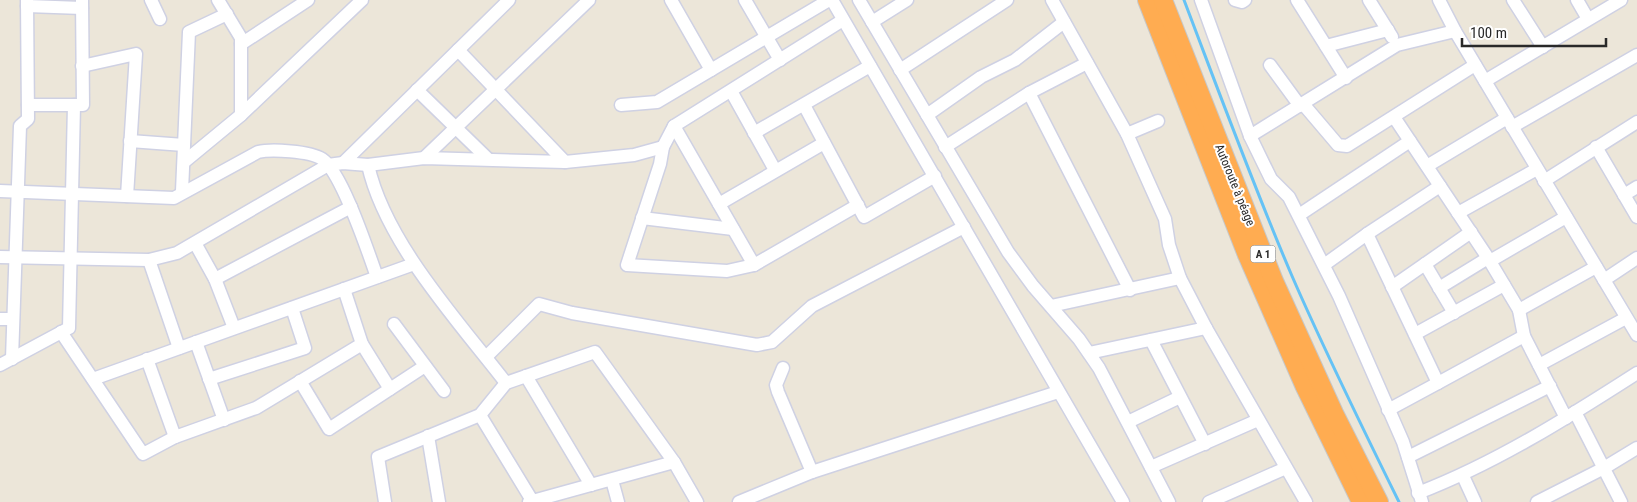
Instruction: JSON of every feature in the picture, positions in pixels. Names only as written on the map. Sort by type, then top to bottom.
[{"type":"highway","name":"A 1","points":[[1147,0],[1262,292],[1304,385],[1361,502]]},
{"type":"highway","name":"Autoroute à péage","points":[[1163,0],[1274,282],[1334,413],[1379,502]]},
{"type":"street","points":[[151,0],[160,19]]},
{"type":"street","points":[[218,0],[242,38],[241,114]]},
{"type":"street","points":[[241,44],[308,0]]},
{"type":"street","points":[[184,162],[241,114],[362,0]]},
{"type":"street","points":[[343,163],[509,0]]},
{"type":"street","points":[[424,158],[588,0]]},
{"type":"street","points":[[671,0],[711,70]]},
{"type":"street","points":[[745,0],[780,60]]},
{"type":"street","points":[[621,105],[657,102],[830,0],[935,176],[1123,502]]},
{"type":"street","points":[[859,0],[1008,252],[1099,368],[1169,502]]},
{"type":"street","points":[[872,22],[907,0]]},
{"type":"street","points":[[900,70],[1007,0]]},
{"type":"street","points":[[1052,0],[1127,134],[1165,219],[1168,244],[1180,278],[1206,328],[1306,502]]},
{"type":"street","points":[[1201,0],[1250,136],[1271,179],[1289,197],[1324,265],[1408,457],[1420,498],[1570,415],[1637,373]]},
{"type":"street","points":[[1235,0],[1242,2],[1245,0]]},
{"type":"street","points":[[1297,0],[1346,78]]},
{"type":"street","points":[[1369,0],[1397,46]]},
{"type":"street","points":[[1439,0],[1447,6],[1455,31],[1637,334]]},
{"type":"street","points":[[1513,0],[1542,46]]},
{"type":"street","points":[[1577,0],[1588,19]]},
{"type":"street","points":[[1485,81],[1621,0]]},
{"type":"street","points":[[28,105],[74,105],[82,105],[82,4],[27,3],[28,119],[20,126],[15,257],[6,319],[6,362],[69,328],[74,105]]},
{"type":"street","points":[[182,191],[189,32],[227,14]]},
{"type":"street","points":[[843,20],[674,126],[663,147],[660,164],[627,265],[728,271],[754,265],[858,205]]},
{"type":"street","points":[[927,115],[981,77],[1015,60],[1064,22]]},
{"type":"street","points":[[1326,46],[1388,30]]},
{"type":"street","points":[[1250,136],[1302,106],[1397,46],[1455,31]]},
{"type":"street","points":[[458,50],[565,162]]},
{"type":"street","points":[[82,66],[136,54],[127,196]]},
{"type":"street","points":[[1427,166],[1637,55]]},
{"type":"street","points":[[946,147],[1030,93],[1087,63]]},
{"type":"street","points":[[1270,66],[1302,106],[1333,140],[1342,147],[1354,143],[1475,65]]},
{"type":"street","points":[[754,133],[870,66]]},
{"type":"street","points":[[418,90],[488,159]]},
{"type":"street","points":[[730,91],[775,170]]},
{"type":"street","points":[[1030,93],[1130,290]]},
{"type":"street","points":[[804,105],[864,217],[935,176]]},
{"type":"street","points":[[1394,117],[1471,232],[1519,310],[1524,336],[1550,386],[1604,468],[1621,502]]},
{"type":"street","points":[[1127,134],[1158,120]]},
{"type":"street","points":[[1544,181],[1637,122]]},
{"type":"street","points":[[674,126],[754,265]]},
{"type":"street","points":[[1299,215],[1410,141]]},
{"type":"street","points":[[130,142],[184,144]]},
{"type":"street","points":[[719,204],[824,143]]},
{"type":"street","points":[[0,256],[149,260],[177,253],[328,165],[343,163],[368,165],[424,158],[565,162],[634,155],[663,147]]},
{"type":"street","points":[[1596,147],[1637,217]]},
{"type":"street","points":[[0,191],[174,198],[182,191],[258,152],[269,150],[306,154],[321,158],[328,165],[351,207],[377,277]]},
{"type":"street","points":[[368,165],[374,188],[414,264],[506,383]]},
{"type":"street","points":[[1458,213],[1537,169]]},
{"type":"street","points":[[1324,265],[1440,186]]},
{"type":"street","points":[[1624,195],[1637,187]]},
{"type":"street","points":[[215,279],[351,207]]},
{"type":"street","points":[[1439,288],[1566,217]]},
{"type":"street","points":[[642,218],[733,229]]},
{"type":"street","points":[[486,357],[539,304],[572,313],[757,345],[772,342],[812,306],[964,227]]},
{"type":"street","points":[[1392,287],[1471,232]]},
{"type":"street","points":[[1367,234],[1438,383]]},
{"type":"street","points":[[195,243],[215,279],[234,328]]},
{"type":"street","points":[[1604,280],[1637,258]]},
{"type":"street","points":[[149,260],[179,348]]},
{"type":"street","points":[[92,379],[414,264]]},
{"type":"street","points":[[1425,264],[1454,313]]},
{"type":"street","points":[[1519,310],[1596,267]]},
{"type":"street","points":[[1051,306],[1180,278]]},
{"type":"street","points":[[1415,334],[1504,285]]},
{"type":"street","points":[[344,289],[362,344],[390,389]]},
{"type":"street","points":[[209,379],[305,348],[292,308]]},
{"type":"street","points":[[1539,365],[1626,318]]},
{"type":"street","points":[[394,324],[444,391]]},
{"type":"street","points":[[1089,353],[1206,328]]},
{"type":"street","points":[[61,332],[143,454],[175,437],[256,408],[362,344]]},
{"type":"street","points":[[1388,410],[1524,336]]},
{"type":"street","points":[[1151,340],[1204,444]]},
{"type":"street","points":[[196,342],[224,420]]},
{"type":"street","points":[[385,502],[378,456],[480,415],[506,383],[595,352],[674,462],[697,502]]},
{"type":"street","points":[[147,359],[175,437]]},
{"type":"street","points":[[300,382],[329,429],[425,366]]},
{"type":"street","points":[[782,368],[776,385],[778,392],[812,472]]},
{"type":"street","points":[[526,376],[591,485]]},
{"type":"street","points":[[1408,457],[1550,386]]},
{"type":"street","points":[[738,502],[812,472],[1058,392]]},
{"type":"street","points":[[1128,422],[1180,397]]},
{"type":"street","points":[[480,415],[531,502],[674,462]]},
{"type":"street","points":[[1151,467],[1258,420]]},
{"type":"street","points":[[428,436],[438,502]]},
{"type":"street","points":[[1537,502],[1552,499],[1637,448]]},
{"type":"street","points":[[1210,502],[1286,468]]},
{"type":"street","points":[[1462,476],[1475,502]]},
{"type":"street","points":[[612,480],[618,502]]},
{"type":"waterway","points":[[1184,0],[1250,173],[1292,276],[1399,502]]}]
